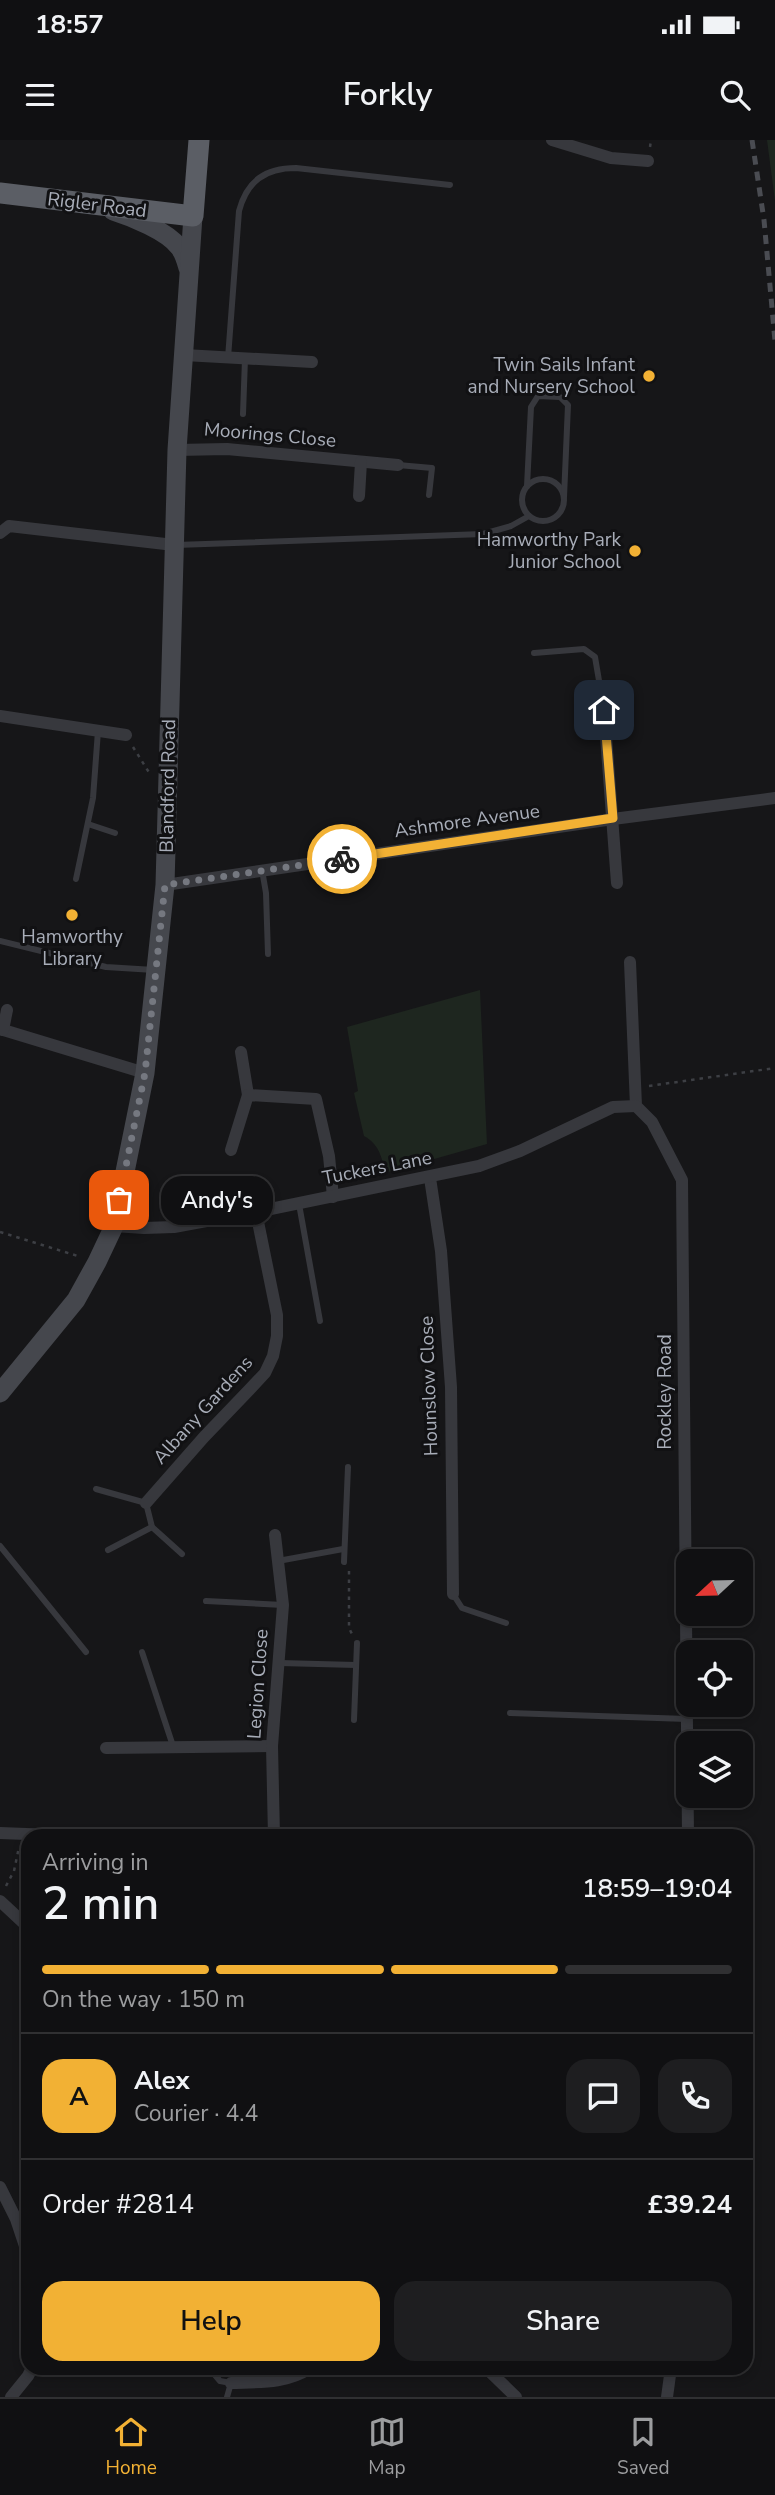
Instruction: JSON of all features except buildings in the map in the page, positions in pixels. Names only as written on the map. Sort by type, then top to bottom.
[{"type":"highway","name":"Blandford Road","points":[[193,216],[199,140]]},
{"type":"highway","name":"Rigler Road","points":[[0,193],[193,216]]},
{"type":"main road","points":[[92,204],[129,216],[169,237],[183,252],[190,272]]},
{"type":"main road","name":"Blandford Road","points":[[0,1393],[76,1300],[114,1226],[145,1073],[165,885],[177,450],[193,216]]},
{"type":"street","points":[[552,140],[611,158],[648,161]]},
{"type":"street","points":[[184,355],[312,362]]},
{"type":"street","name":"Moorings Close","points":[[177,450],[227,449],[398,465]]},
{"type":"street","name":"Moorings Close","points":[[359,496],[361,462]]},
{"type":"street","points":[[0,533],[9,526],[174,545]]},
{"type":"street","points":[[604,710],[617,883]]},
{"type":"street","points":[[0,716],[126,735]]},
{"type":"street","name":"Ashmore Avenue","points":[[165,885],[613,818],[775,798]]},
{"type":"street","points":[[630,962],[636,1106]]},
{"type":"street","points":[[7,1010],[2,1030],[145,1073]]},
{"type":"street","points":[[230,1150],[248,1095],[241,1052]]},
{"type":"street","points":[[248,1095],[316,1099],[329,1156],[333,1197]]},
{"type":"street","name":"Tuckers Lane","points":[[114,1226],[174,1227],[430,1178],[520,1152],[613,1107],[636,1106]]},
{"type":"street","name":"Rockley Road","points":[[636,1106],[652,1122],[682,1180],[688,1829]]},
{"type":"street","name":"Hounslow Close","points":[[430,1178],[441,1251],[451,1387],[453,1594]]},
{"type":"street","name":"Albany Gardens","points":[[146,1503],[265,1373],[272,1356],[277,1336],[277,1315],[256,1212]]},
{"type":"street","name":"Legion Close","points":[[274,1829],[272,1746],[284,1605],[275,1535]]},
{"type":"street","points":[[106,1748],[272,1746]]},
{"type":"street","points":[[0,1833],[21,1834]]},
{"type":"street","points":[[0,1901],[21,1920]]},
{"type":"street","points":[[0,2187],[21,2234]]},
{"type":"street","points":[[10,2397],[28,2375]]},
{"type":"street","points":[[231,2383],[270,2382],[296,2375]]},
{"type":"street","points":[[493,2375],[516,2397]]},
{"type":"street","points":[[667,2397],[670,2375]]},
{"type":"lane","points":[[228,358],[239,211],[243,197],[253,183],[278,168],[296,168],[450,185]]},
{"type":"lane","points":[[243,414],[245,359]]},
{"type":"lane","points":[[538,396],[560,397],[568,405],[564,504],[557,517],[543,522],[525,511],[522,498],[527,486],[531,407],[538,396]]},
{"type":"lane","points":[[398,465],[432,468],[429,495]]},
{"type":"lane","points":[[527,486],[538,479],[551,480],[562,490],[564,497]]},
{"type":"lane","points":[[174,545],[483,534],[511,526],[530,516]]},
{"type":"lane","points":[[534,653],[583,649],[595,657],[604,710]]},
{"type":"lane","points":[[76,879],[89,824],[98,731]]},
{"type":"lane","points":[[89,824],[115,833]]},
{"type":"lane","points":[[262,870],[266,892],[268,954]]},
{"type":"lane","points":[[0,941],[106,967],[156,971]]},
{"type":"lane","points":[[299,1204],[320,1321]]},
{"type":"lane","points":[[344,1562],[348,1467]]},
{"type":"lane","points":[[96,1489],[146,1503],[152,1527],[182,1554]]},
{"type":"lane","points":[[108,1550],[152,1527]]},
{"type":"lane","points":[[0,1546],[86,1652]]},
{"type":"lane","points":[[278,1561],[343,1549]]},
{"type":"lane","points":[[453,1594],[462,1608],[506,1623]]},
{"type":"lane","points":[[206,1601],[284,1605]]},
{"type":"lane","points":[[354,1720],[357,1643]]},
{"type":"lane","points":[[142,1652],[173,1748]]},
{"type":"lane","points":[[280,1663],[356,1665]]},
{"type":"lane","points":[[510,1713],[687,1719]]},
{"type":"lane","points":[[215,2375],[220,2381],[231,2383],[227,2397]]},
{"type":"path","points":[[126,735],[167,803]]},
{"type":"path","points":[[635,1088],[775,1068]]},
{"type":"path","points":[[0,1232],[97,1262]]},
{"type":"path","points":[[344,1562],[349,1569],[349,1628],[357,1643]]},
{"type":"path","points":[[0,1895],[15,1871],[21,1834]]},
{"type":"shaded area","points":[[767,140],[775,140],[775,201]]},
{"type":"shaded area","points":[[480,990],[487,1144],[385,1173],[379,1152],[364,1136],[354,1093],[358,1091],[347,1027]]},
{"type":"railway","points":[[752,140],[764,220],[775,341]]},
{"type":"way so far","points":[[119,1200],[145,1073],[165,885],[342,859]]},
{"type":"place","name":"Twin Sails Infant and Nursery School","points":[[649,376]]},
{"type":"place","name":"Hamworthy Park Junior School","points":[[635,551]]},
{"type":"place","name":"Hamworthy Library","points":[[72,915]]},
{"type":"place","name":"Andy's","points":[[119,1200]]},
{"type":"route","points":[[342,859],[613,818],[604,710]]}]
